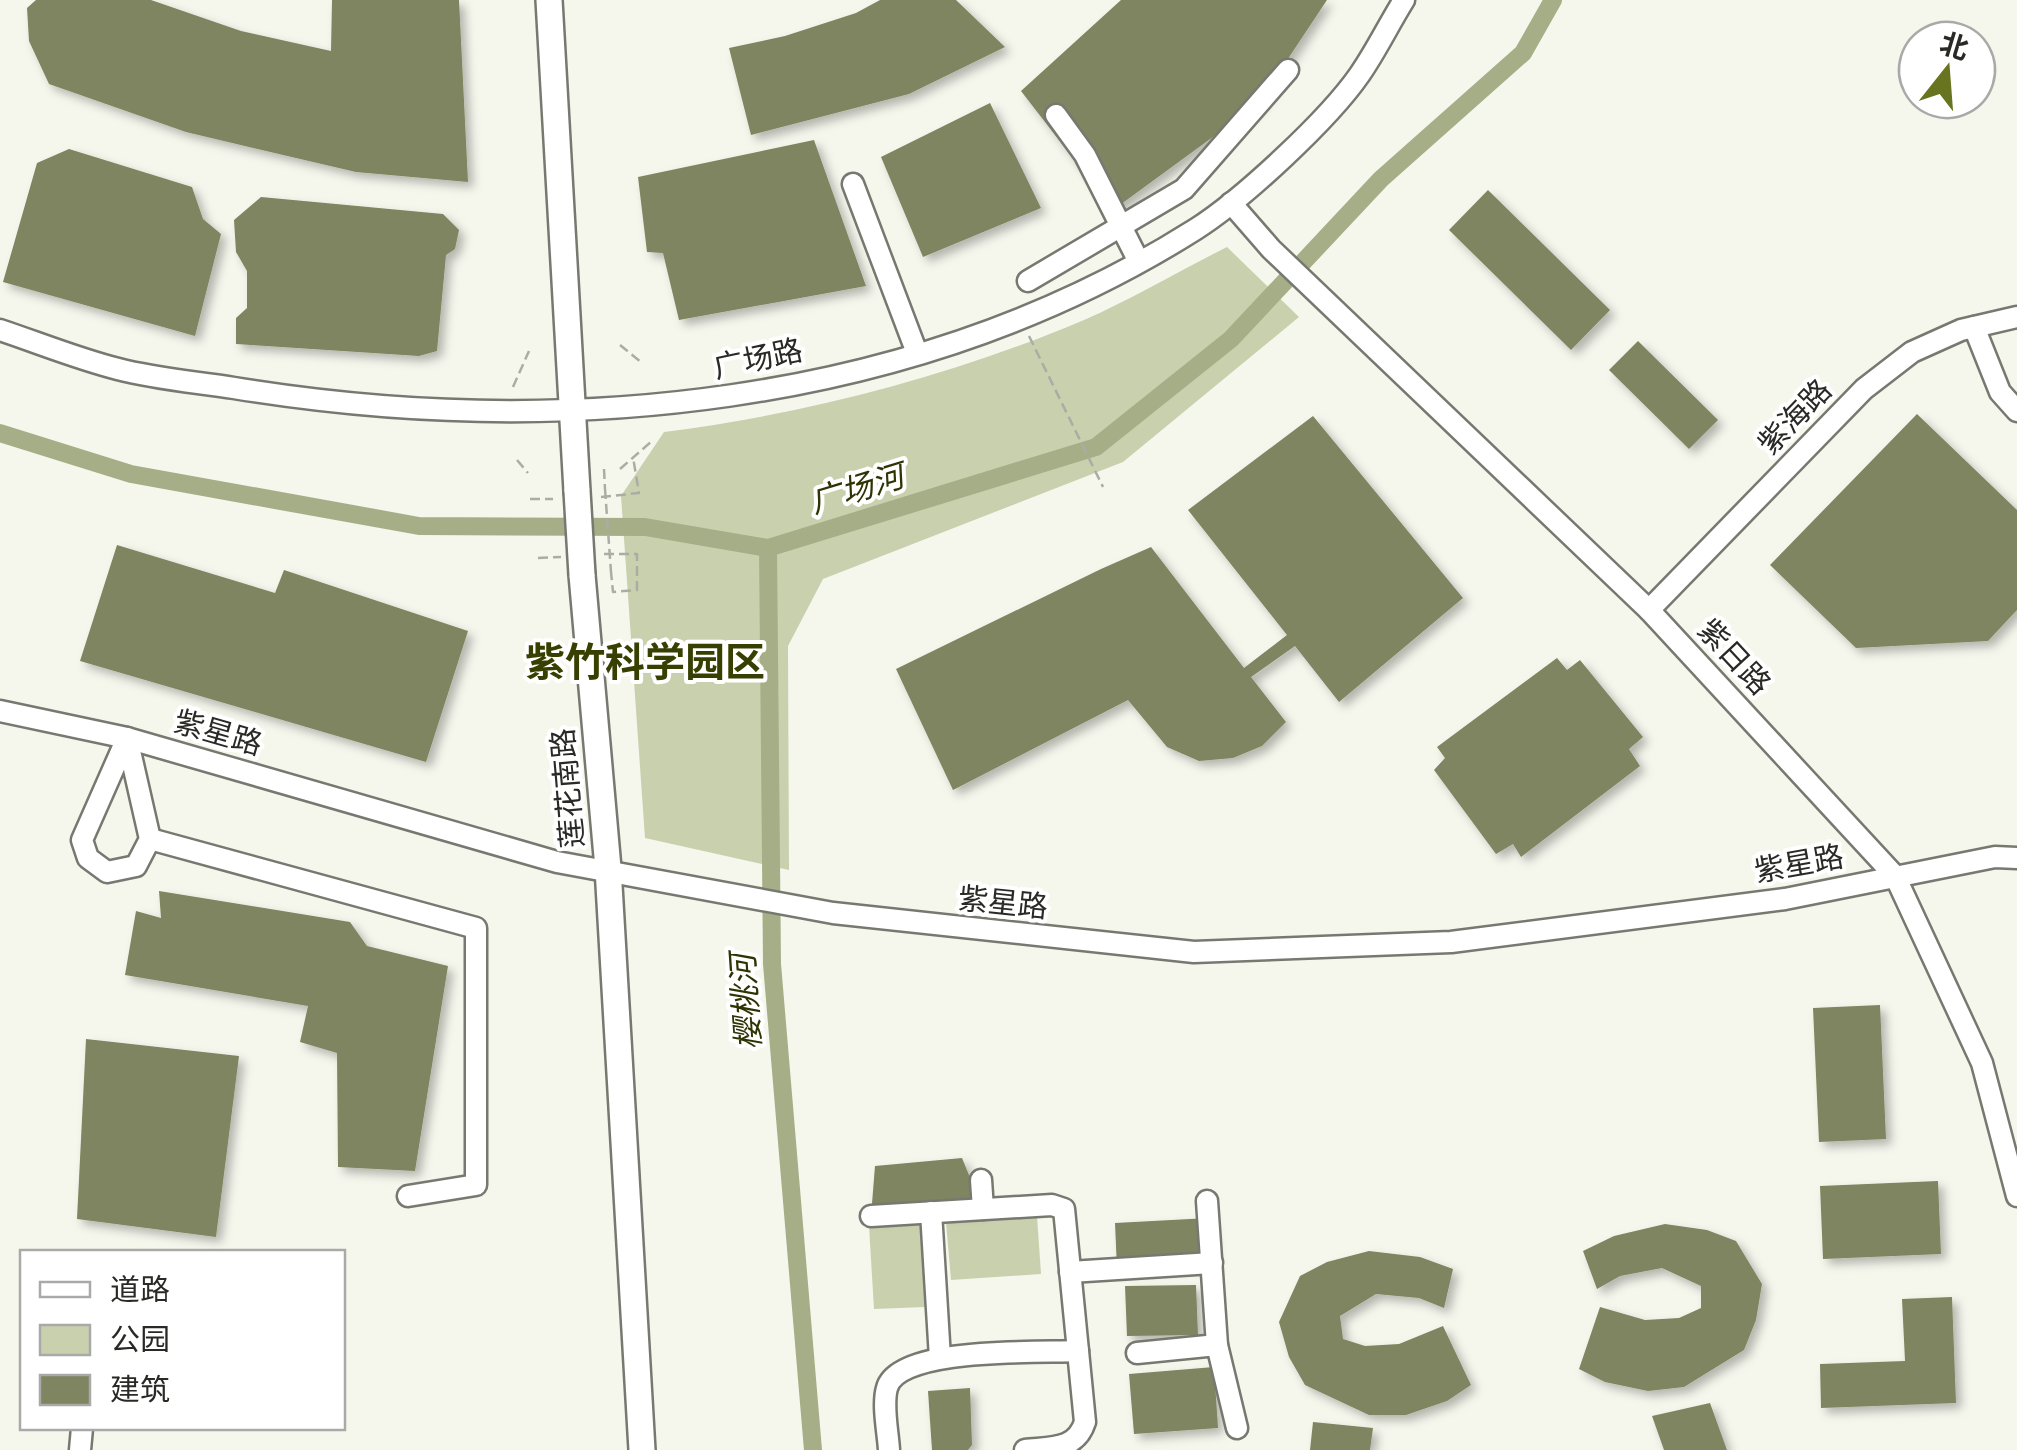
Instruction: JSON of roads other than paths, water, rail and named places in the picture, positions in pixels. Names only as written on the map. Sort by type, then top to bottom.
[{"type":"main road","name":"莲花南路","points":[[549,0],[582,575],[608,868],[642,1450]]},
{"type":"street","name":"广场路","points":[[0,330],[119,370],[324,403],[424,412],[574,412],[710,400],[916,353],[1019,316],[1196,229],[1231,203],[1359,76],[1404,0]]},
{"type":"street","points":[[1028,281],[1184,189],[1288,70]]},
{"type":"street","points":[[1056,116],[1085,155],[1138,260]]},
{"type":"street","points":[[853,184],[916,353]]},
{"type":"street","name":"紫日路","points":[[1231,203],[1271,250],[1649,610],[1896,876],[1982,1063],[2017,1196]]},
{"type":"street","name":"紫海路","points":[[1649,610],[1864,388],[1912,352],[1974,327],[2017,317]]},
{"type":"street","points":[[1974,327],[2000,392],[2017,412]]},
{"type":"street","name":"紫星路","points":[[0,711],[127,738],[557,862],[608,868],[833,914],[1194,952],[1451,942],[1785,899],[1995,857],[2017,858]]},
{"type":"street","points":[[127,738],[150,839],[136,866],[107,872],[88,858],[82,840],[127,738]]},
{"type":"street","points":[[150,839],[476,928],[476,1185],[408,1196]]},
{"type":"street","points":[[981,1180],[983,1209]]},
{"type":"street","points":[[1207,1201],[1217,1345],[1237,1428]]},
{"type":"street","points":[[872,1216],[1052,1205],[1064,1210],[1085,1422],[1076,1442],[1052,1449],[1024,1450]]},
{"type":"street","points":[[931,1212],[940,1358]]},
{"type":"street","points":[[1070,1272],[1212,1263]]},
{"type":"street","points":[[1138,1353],[1217,1345]]},
{"type":"street","points":[[889,1450],[886,1390],[892,1378],[909,1366],[940,1358],[1078,1351]]},
{"type":"waterway","name":"广场河","points":[[0,433],[131,474],[419,526],[645,527],[768,548],[1096,447],[1231,339],[1381,179],[1523,53],[1553,0]]},
{"type":"waterway","name":"樱桃河","points":[[768,548],[772,964],[813,1450]]},
{"type":"district","name":"紫竹科学园区","points":[[645,662]]}]
